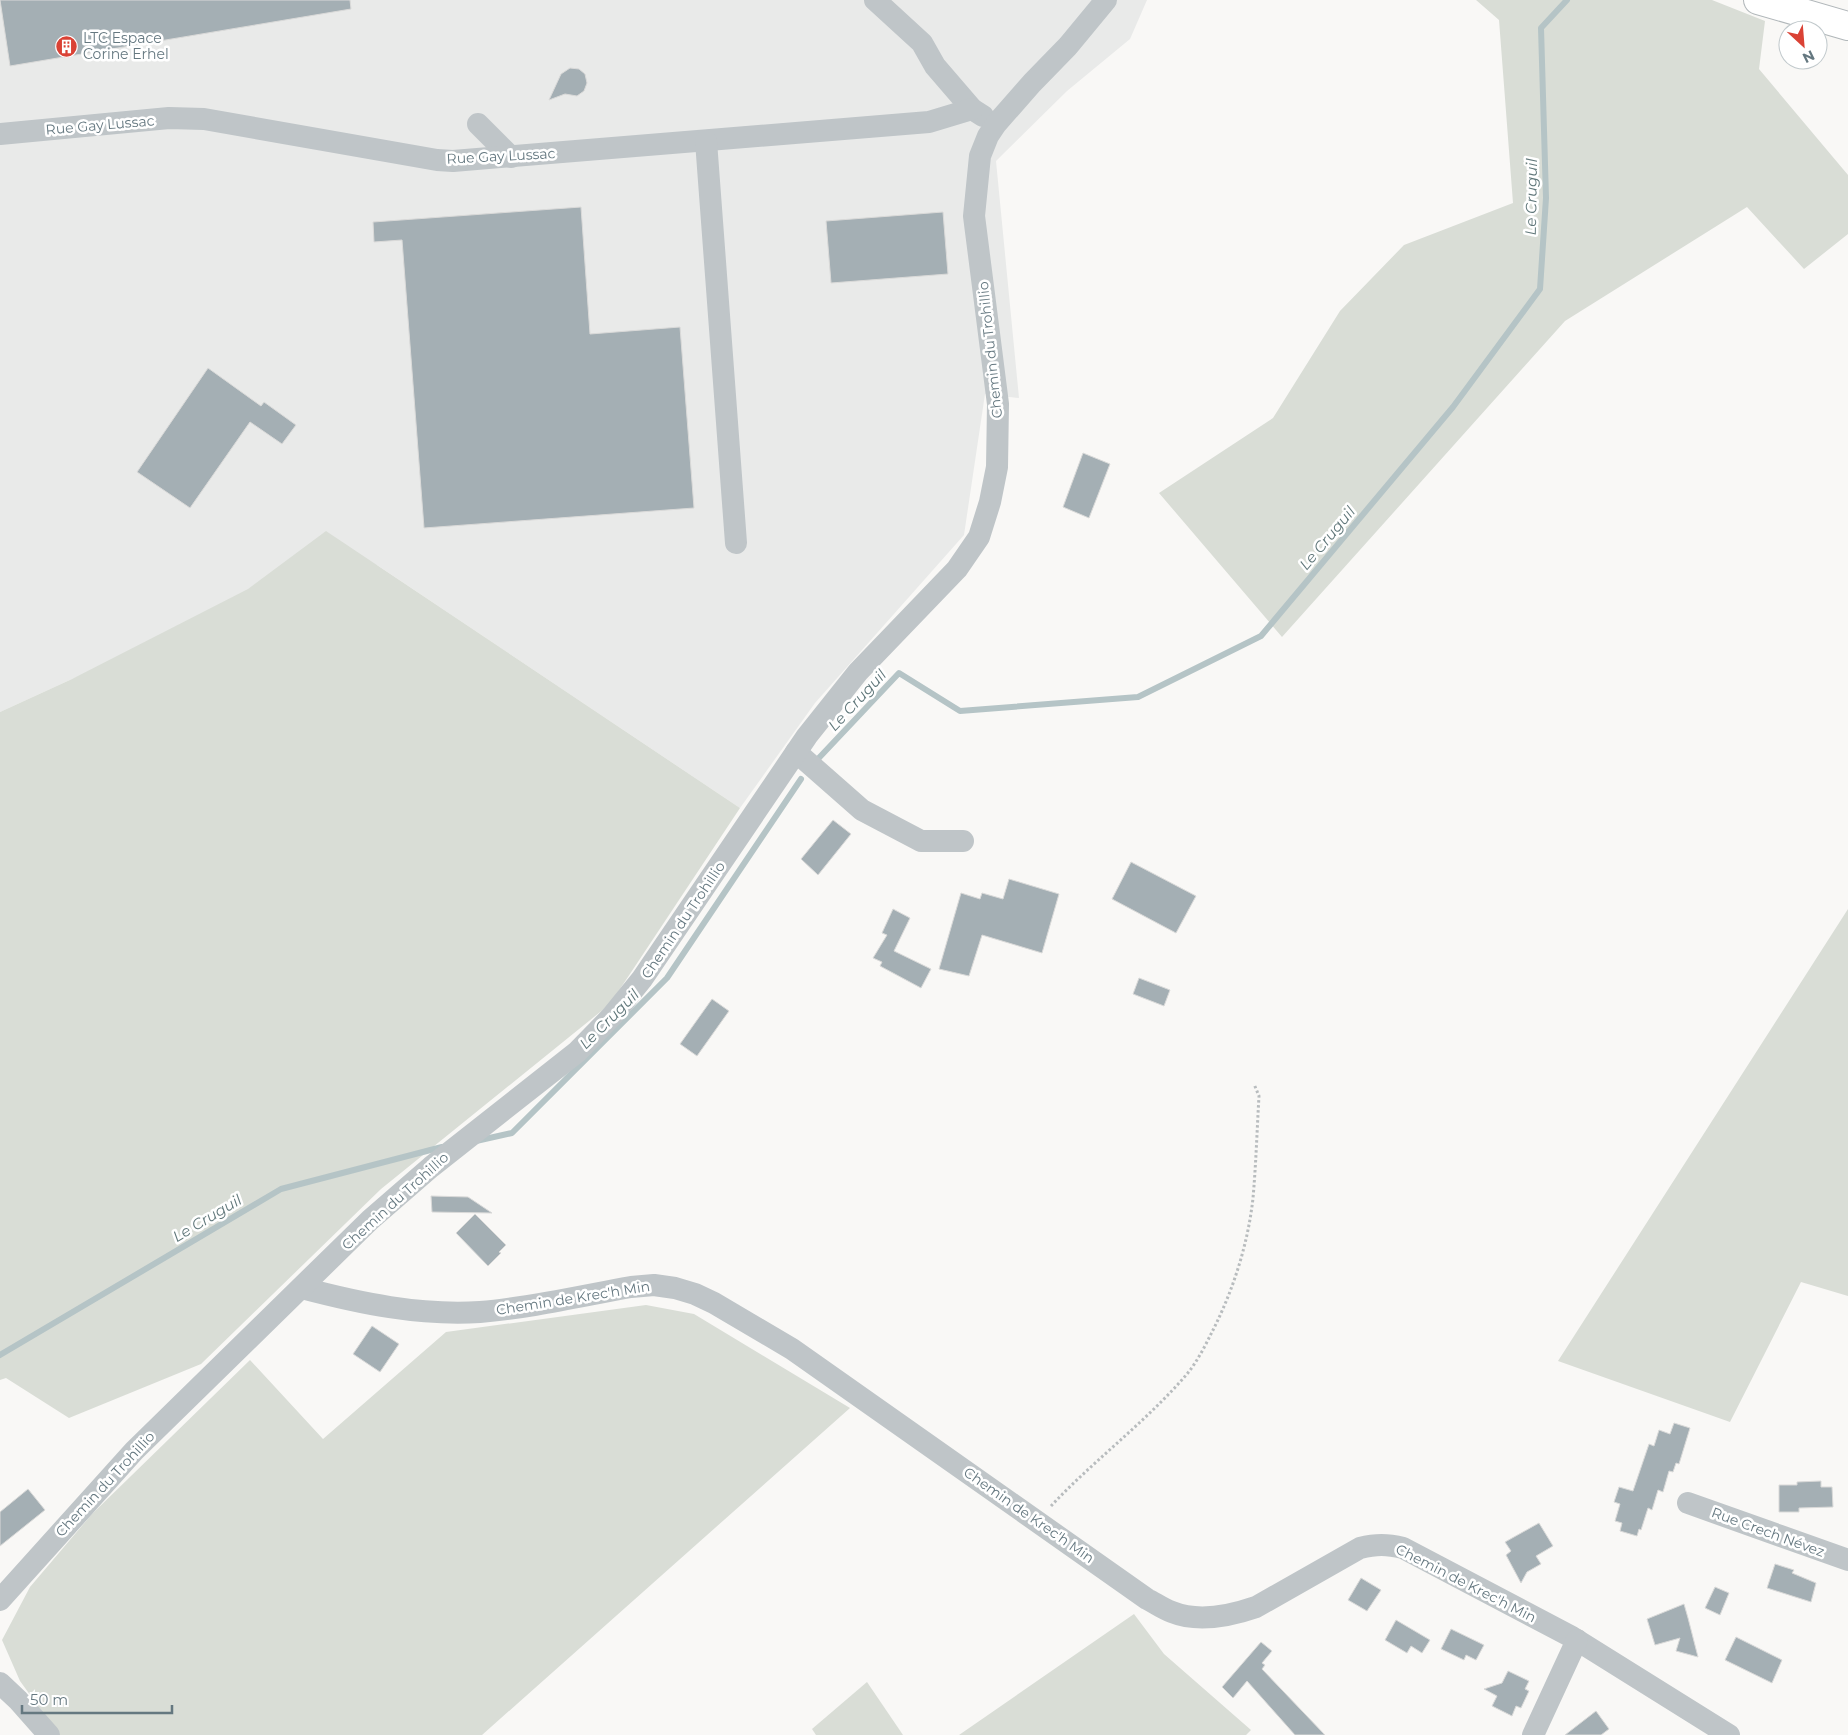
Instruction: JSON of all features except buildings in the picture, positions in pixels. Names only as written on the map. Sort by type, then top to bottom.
[{"type":"main road","points":[[1758,0],[1848,26]]},
{"type":"street","points":[[875,0],[922,42],[935,66],[972,109],[996,124]]},
{"type":"street","name":"Chemin du Trohillio","points":[[0,1600],[134,1451],[370,1220],[417,1179],[577,1052],[595,1035],[642,979],[796,752],[858,672],[957,568],[979,537],[986,520],[997,467],[998,404],[974,216],[980,156],[988,136],[996,124],[1068,46],[1106,0]]},
{"type":"street","name":"Rue Gay Lussac","points":[[0,134],[169,118],[192,118],[436,160],[453,161],[929,122],[972,109]]},
{"type":"street","points":[[478,124],[511,157]]},
{"type":"street","points":[[706,141],[736,543]]},
{"type":"street","points":[[796,752],[862,810],[921,841],[963,841]]},
{"type":"street","name":"Chemin de Krec'h Min","points":[[302,1288],[353,1301],[431,1311],[479,1312],[631,1287],[654,1285],[675,1288],[695,1294],[714,1303],[792,1349],[1147,1599],[1172,1612],[1187,1616],[1215,1618],[1250,1610],[1360,1548],[1374,1544],[1389,1544],[1403,1548],[1577,1640],[1730,1735]]},
{"type":"street","name":"Rue Crech Névez","points":[[1688,1503],[1848,1560]]},
{"type":"street","points":[[1533,1735],[1577,1640]]},
{"type":"street","points":[[0,1683],[49,1735]]},
{"type":"path","points":[[1036,1521],[1064,1492],[1146,1418],[1188,1372],[1220,1318],[1232,1288],[1243,1250],[1253,1199],[1259,1096],[1254,1084]]},
{"type":"shaded area","points":[[0,0],[1147,0],[1130,39],[1067,91],[996,161],[1019,398],[985,394],[964,535],[815,703],[740,808],[377,565],[72,679],[0,712]]},
{"type":"shaded area","points":[[1476,0],[1712,0],[1765,21],[1759,69],[1848,175],[1848,234],[1804,269],[1747,207],[1565,321],[1282,637],[1159,493],[1273,418],[1340,311],[1404,245],[1513,203],[1499,20]]},
{"type":"shaded area","points":[[326,531],[740,808],[610,1004],[381,1189],[201,1364],[69,1418],[6,1378],[0,1380],[0,712],[72,679],[248,589]]},
{"type":"shaded area","points":[[1848,909],[1848,1296],[1801,1282],[1730,1422],[1558,1361]]},
{"type":"shaded area","points":[[646,1305],[694,1314],[850,1408],[482,1735],[59,1735],[20,1681],[2,1640],[30,1587],[92,1514],[250,1360],[323,1439],[446,1332]]},
{"type":"shaded area","points":[[1134,1614],[1164,1654],[1251,1730],[1246,1735],[959,1735]]},
{"type":"shaded area","points":[[867,1682],[903,1735],[816,1735],[812,1729]]},
{"type":"waterway","name":"Le Cruguil","points":[[816,761],[899,673],[960,711],[1138,697],[1261,636],[1453,407],[1540,289],[1546,198],[1541,28],[1567,0]]},
{"type":"waterway","name":"Le Cruguil","points":[[476,1141],[512,1133],[667,978],[801,779]]},
{"type":"waterway","name":"Le Cruguil","points":[[0,1355],[281,1189],[442,1147]]},
{"type":"place","name":"LTC Espace Corine Erhel","points":[[67,46]]}]
